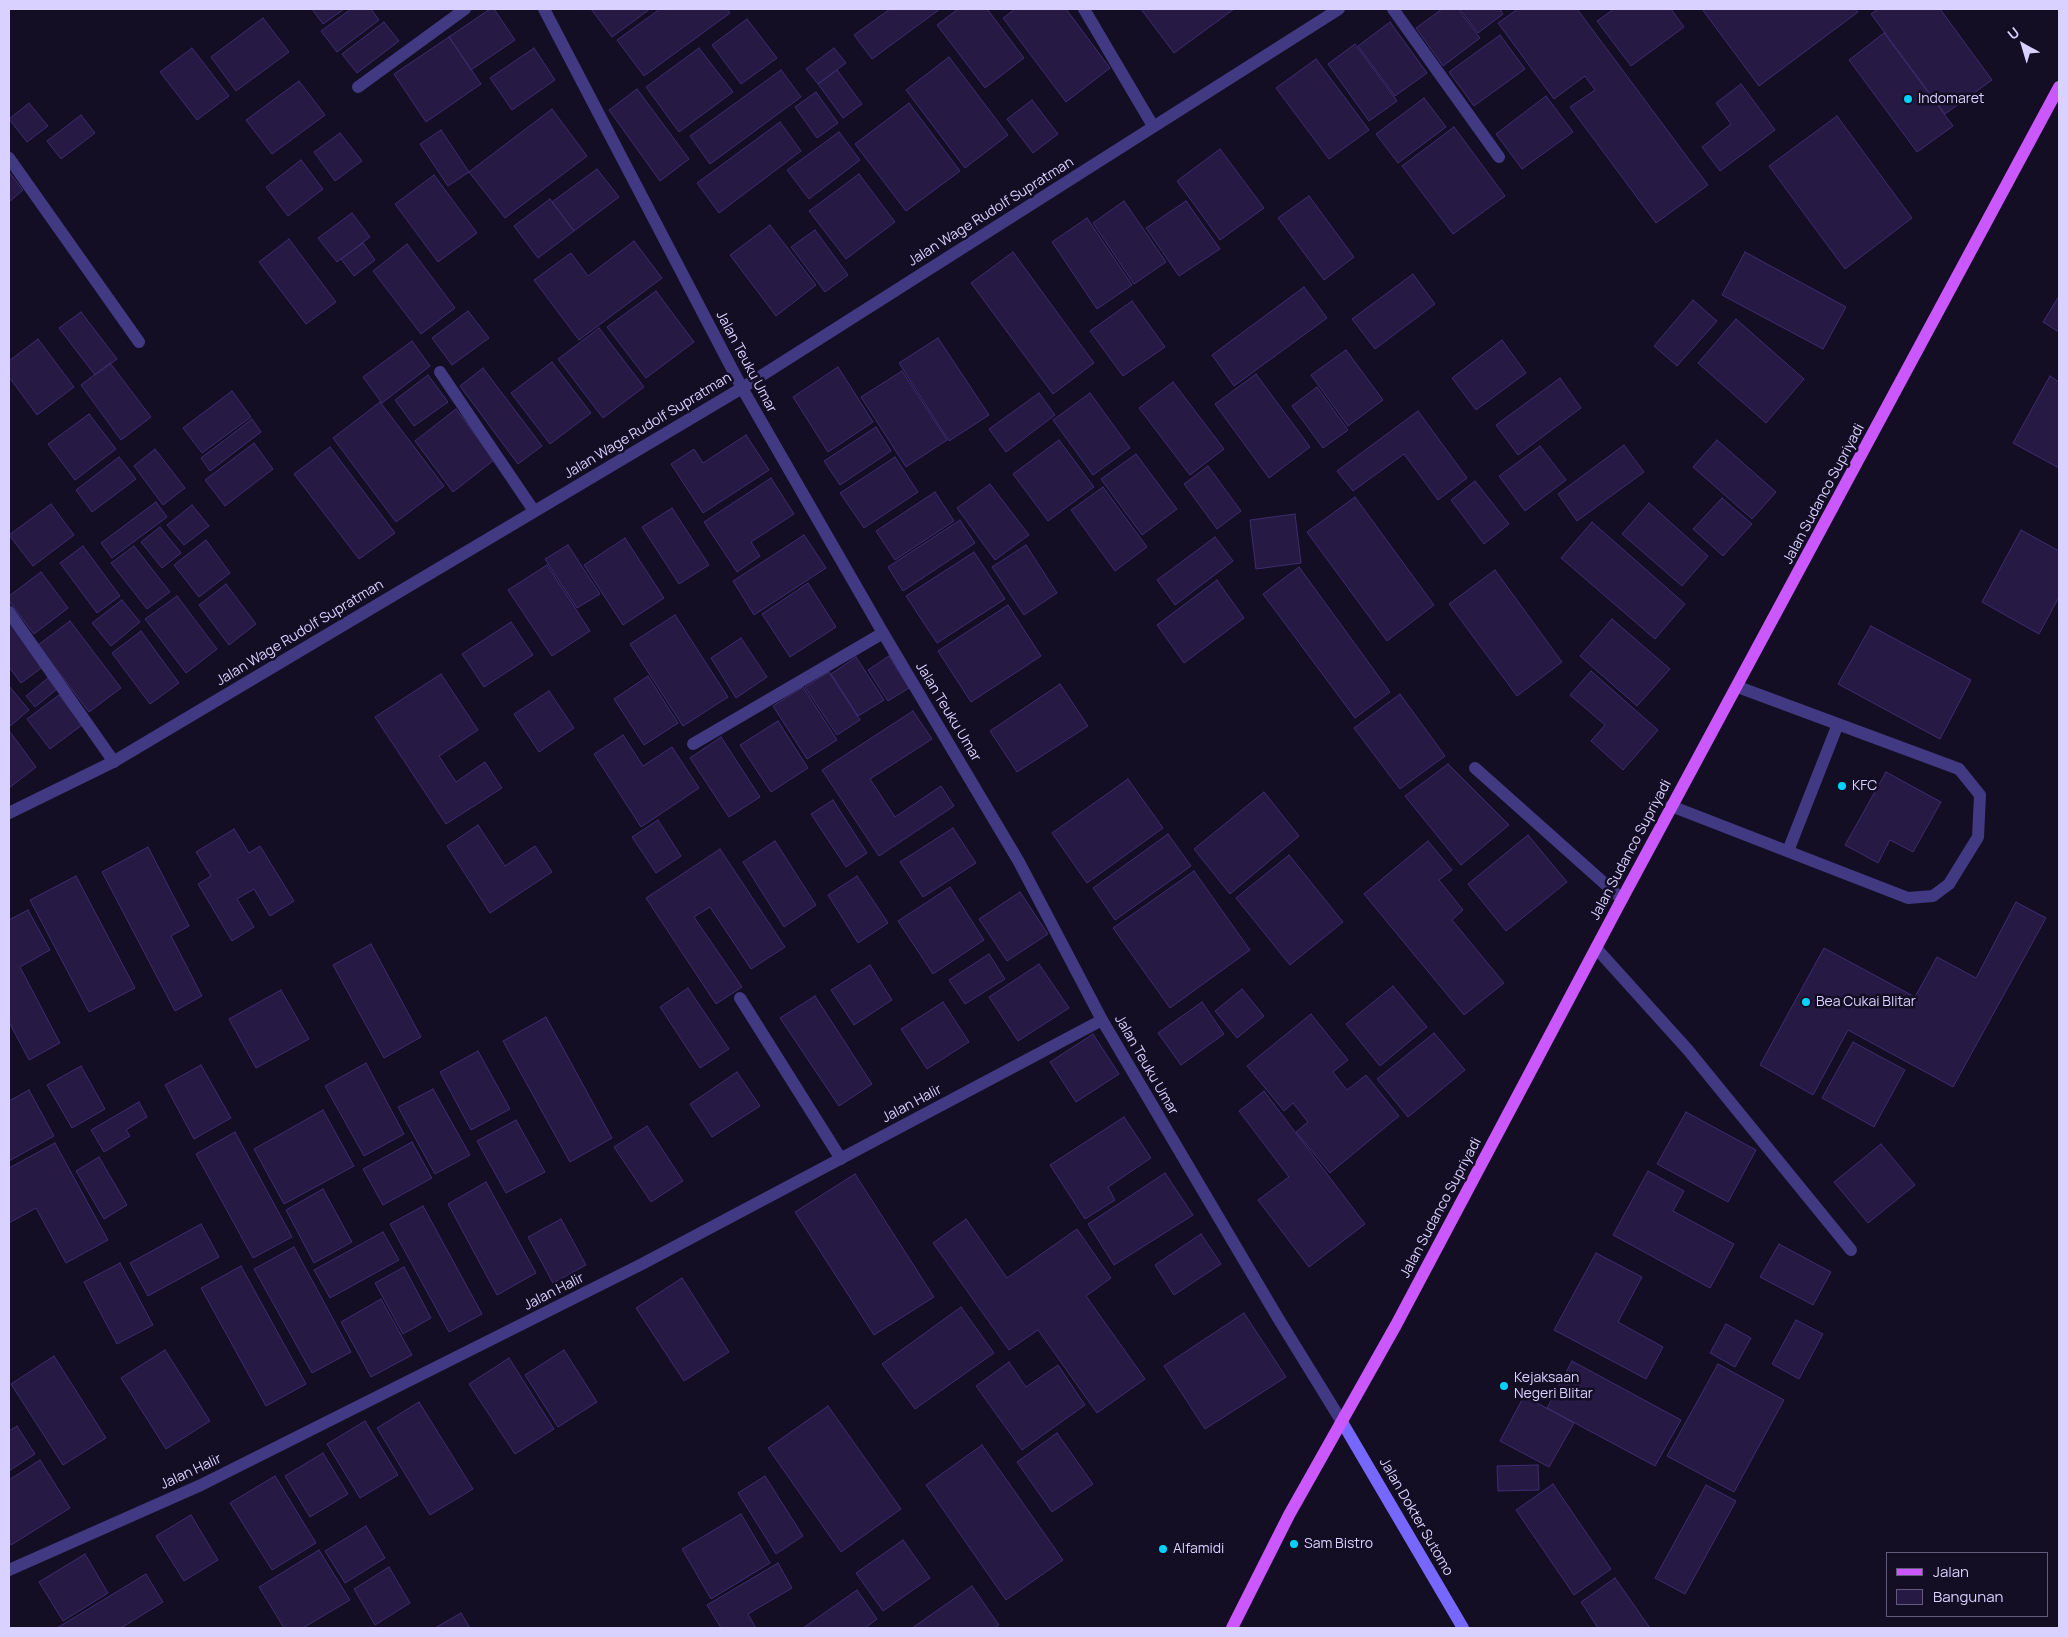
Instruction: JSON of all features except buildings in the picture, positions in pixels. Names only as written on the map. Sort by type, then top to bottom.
[{"type":"main road","name":"Jalan Sudanco Supriyadi","points":[[1232,1628],[1289,1515],[1342,1422],[1671,806],[1738,687],[2059,88]]},
{"type":"main road","name":"Jalan Dokter Sutomo","points":[[1342,1422],[1462,1628]]},
{"type":"street","points":[[358,87],[465,9]]},
{"type":"street","name":"Jalan Teuku Umar","points":[[544,9],[742,388],[883,633],[1020,862],[1102,1020],[1278,1318],[1342,1422]]},
{"type":"street","points":[[1084,9],[1154,126]]},
{"type":"street","name":"Jalan Wage Rudolf Supratman","points":[[9,813],[114,762],[742,388],[1339,9]]},
{"type":"street","points":[[1392,9],[1499,157]]},
{"type":"street","points":[[9,158],[139,342]]},
{"type":"street","points":[[440,372],[534,511]]},
{"type":"street","points":[[9,612],[114,762]]},
{"type":"street","points":[[693,744],[883,633]]},
{"type":"street","points":[[1671,806],[1908,898],[1933,896],[1950,884],[1978,837],[1980,795],[1959,769],[1738,687]]},
{"type":"street","points":[[1788,851],[1838,724]]},
{"type":"street","points":[[1475,768],[1622,899]]},
{"type":"street","points":[[1596,948],[1688,1050],[1851,1250]]},
{"type":"street","points":[[740,998],[841,1159]]},
{"type":"street","name":"Jalan Halir","points":[[9,1570],[210,1480],[633,1269],[1102,1020]]},
{"type":"place","name":"Indomaret","points":[[1908,99]]},
{"type":"place","name":"KFC","points":[[1842,786]]},
{"type":"place","name":"Bea Cukai Blitar","points":[[1806,1002]]},
{"type":"place","name":"Kejaksaan Negeri Blitar","points":[[1504,1386]]},
{"type":"place","name":"Sam Bistro","points":[[1294,1544]]},
{"type":"place","name":"Alfamidi","points":[[1163,1549]]}]
